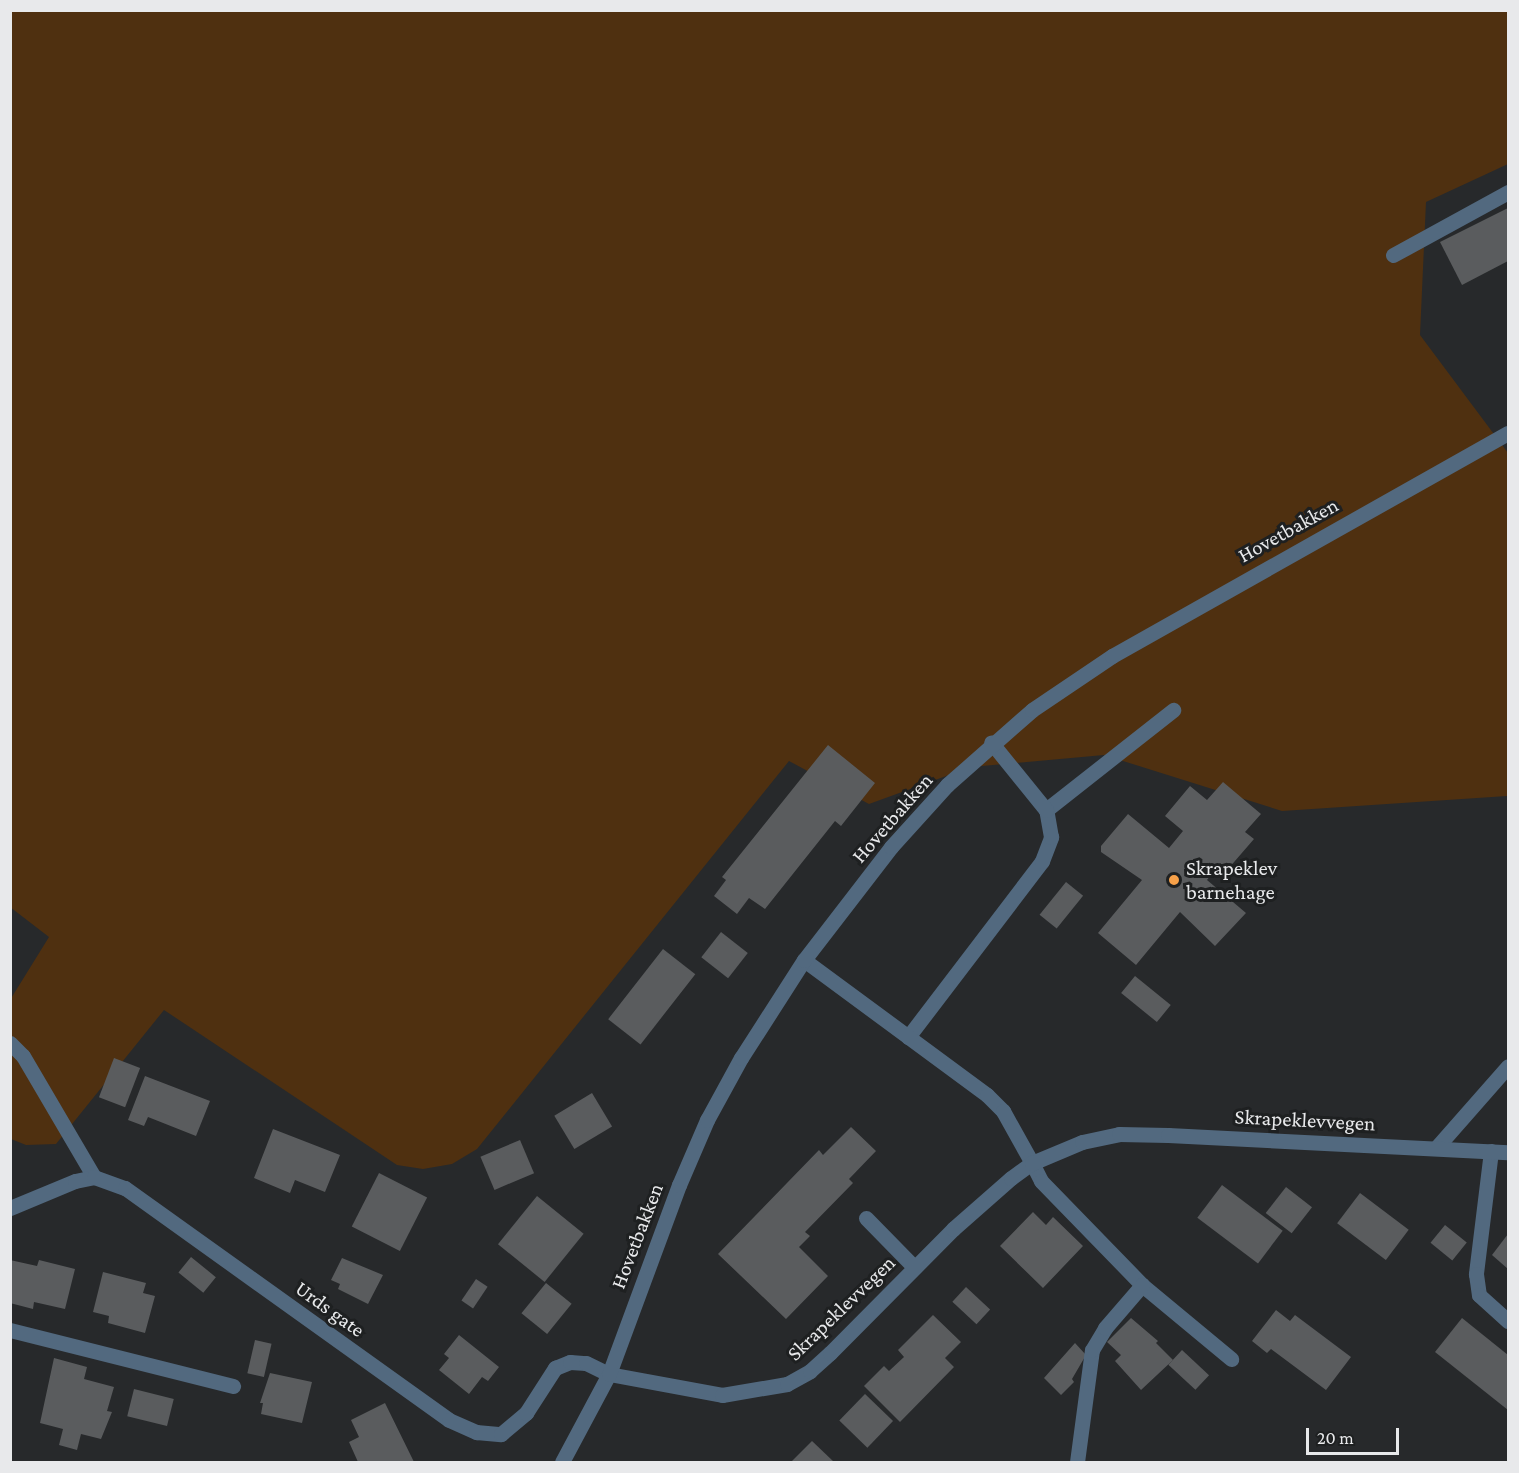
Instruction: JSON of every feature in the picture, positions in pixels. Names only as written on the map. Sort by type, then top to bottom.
[{"type":"street","points":[[1393,255],[1509,192]]},
{"type":"street","name":"Hovetbakken","points":[[562,1462],[609,1374],[707,1120],[741,1058],[804,960],[891,848],[947,785],[991,742],[1032,710],[1155,630],[1509,433]]},
{"type":"street","points":[[1046,810],[1173,710]]},
{"type":"street","points":[[908,1037],[1042,861],[1051,837],[1046,810],[991,742]]},
{"type":"street","points":[[804,960],[1003,1111],[1041,1181],[1142,1285],[1231,1359]]},
{"type":"street","points":[[10,1043],[23,1056],[94,1178],[75,1180],[10,1208]]},
{"type":"street","points":[[1436,1148],[1509,1066]]},
{"type":"street","name":"Skrapeklevvegen","points":[[609,1374],[722,1395],[787,1384],[810,1371],[830,1353],[914,1267],[982,1203],[1032,1163],[1082,1142],[1119,1134],[1509,1152]]},
{"type":"street","points":[[1491,1152],[1476,1274],[1479,1295],[1509,1321]]},
{"type":"street","name":"Urds gate","points":[[94,1178],[141,1198],[449,1420],[476,1432],[501,1434],[514,1425],[526,1413],[555,1368],[570,1362],[586,1363],[609,1374]]},
{"type":"street","points":[[866,1218],[914,1267]]},
{"type":"street","points":[[1077,1462],[1092,1350],[1106,1328],[1142,1285]]},
{"type":"street","points":[[10,1330],[233,1386]]},
{"type":"shaded area","points":[[11,11],[1508,11],[1508,164],[1426,202],[1420,335],[1508,453],[1507,796],[1282,811],[1104,755],[971,767],[869,804],[789,761],[477,1149],[452,1164],[423,1169],[397,1165],[164,1010],[56,1144],[26,1145],[11,1139],[10,1000],[49,937],[10,907]]},
{"type":"building","points":[[1508,208],[1508,261],[1462,285],[1440,242]]},
{"type":"building","points":[[828,745],[875,783],[841,826],[835,821],[765,909],[749,898],[737,914],[714,896],[726,880],[722,877]]},
{"type":"building","points":[[1223,782],[1261,814],[1245,832],[1254,839],[1228,869],[1220,863],[1207,880],[1246,913],[1215,946],[1180,912],[1136,965],[1098,933],[1142,880],[1101,852],[1101,846],[1128,814],[1169,848],[1183,831],[1165,816],[1190,786],[1207,800]]},
{"type":"building","points":[[1066,882],[1083,896],[1057,928],[1040,915]]},
{"type":"building","points":[[721,932],[748,953],[728,978],[701,957]]},
{"type":"building","points":[[663,949],[695,974],[641,1044],[608,1019]]},
{"type":"building","points":[[1135,976],[1171,1005],[1157,1022],[1121,993]]},
{"type":"building","points":[[114,1058],[140,1068],[125,1107],[99,1097]]},
{"type":"building","points":[[145,1076],[210,1101],[196,1136],[148,1117],[144,1126],[128,1120]]},
{"type":"building","points":[[592,1093],[612,1126],[574,1149],[554,1116]]},
{"type":"building","points":[[851,1127],[876,1151],[849,1179],[853,1183],[805,1232],[810,1236],[799,1247],[828,1276],[786,1319],[718,1254],[819,1150],[823,1155]]},
{"type":"building","points":[[273,1129],[340,1155],[325,1192],[295,1180],[290,1193],[254,1178]]},
{"type":"building","points":[[520,1140],[534,1173],[494,1190],[480,1157]]},
{"type":"building","points":[[379,1173],[427,1198],[400,1251],[352,1226]]},
{"type":"building","points":[[1222,1185],[1283,1231],[1258,1263],[1197,1218]]},
{"type":"building","points":[[1286,1187],[1312,1207],[1292,1233],[1266,1213]]},
{"type":"building","points":[[1360,1193],[1409,1230],[1386,1260],[1337,1223]]},
{"type":"building","points":[[537,1196],[584,1234],[545,1282],[498,1244]]},
{"type":"building","points":[[1033,1212],[1046,1225],[1053,1217],[1083,1246],[1043,1288],[1000,1246]]},
{"type":"building","points":[[1445,1225],[1467,1243],[1452,1260],[1431,1243]]},
{"type":"building","points":[[1508,1234],[1508,1269],[1492,1255]]},
{"type":"building","points":[[191,1257],[216,1277],[203,1293],[178,1273]]},
{"type":"building","points":[[342,1258],[383,1275],[368,1304],[338,1289],[340,1284],[331,1280]]},
{"type":"building","points":[[10,1260],[37,1266],[39,1260],[75,1269],[65,1309],[34,1302],[33,1309],[10,1303]]},
{"type":"building","points":[[103,1272],[146,1283],[143,1293],[155,1296],[145,1333],[108,1323],[109,1316],[93,1312]]},
{"type":"building","points":[[476,1279],[488,1287],[473,1308],[461,1301]]},
{"type":"building","points":[[546,1283],[572,1304],[547,1334],[521,1313]]},
{"type":"building","points":[[966,1287],[990,1310],[976,1324],[952,1302]]},
{"type":"building","points":[[1276,1310],[1290,1321],[1295,1315],[1351,1357],[1326,1390],[1271,1349],[1267,1353],[1252,1341]]},
{"type":"building","points":[[933,1315],[961,1342],[945,1358],[954,1367],[900,1422],[864,1386],[884,1366],[889,1371],[904,1357],[898,1350]]},
{"type":"building","points":[[1131,1318],[1158,1341],[1156,1343],[1173,1360],[1141,1390],[1115,1361],[1121,1355],[1107,1342]]},
{"type":"building","points":[[1462,1318],[1508,1355],[1508,1410],[1435,1352]]},
{"type":"building","points":[[459,1335],[499,1367],[488,1381],[482,1377],[469,1394],[439,1370],[449,1358],[444,1354]]},
{"type":"building","points":[[255,1340],[272,1344],[264,1377],[247,1373]]},
{"type":"building","points":[[1075,1343],[1086,1355],[1072,1379],[1074,1382],[1061,1395],[1044,1378]]},
{"type":"building","points":[[1182,1350],[1209,1375],[1195,1390],[1168,1365]]},
{"type":"building","points":[[54,1358],[87,1367],[84,1379],[114,1387],[107,1411],[112,1412],[101,1439],[81,1434],[77,1450],[59,1445],[63,1429],[40,1423]]},
{"type":"building","points":[[270,1373],[312,1382],[302,1423],[261,1414],[263,1403],[260,1403]]},
{"type":"building","points":[[134,1389],[174,1399],[167,1426],[127,1416]]},
{"type":"building","points":[[865,1394],[893,1421],[867,1448],[839,1421]]},
{"type":"building","points":[[385,1403],[414,1462],[358,1462],[349,1442],[359,1437],[351,1420]]},
{"type":"building","points":[[812,1441],[834,1462],[791,1462]]},
{"type":"place","name":"Skrapeklev barnehage","points":[[1174,880]]}]
